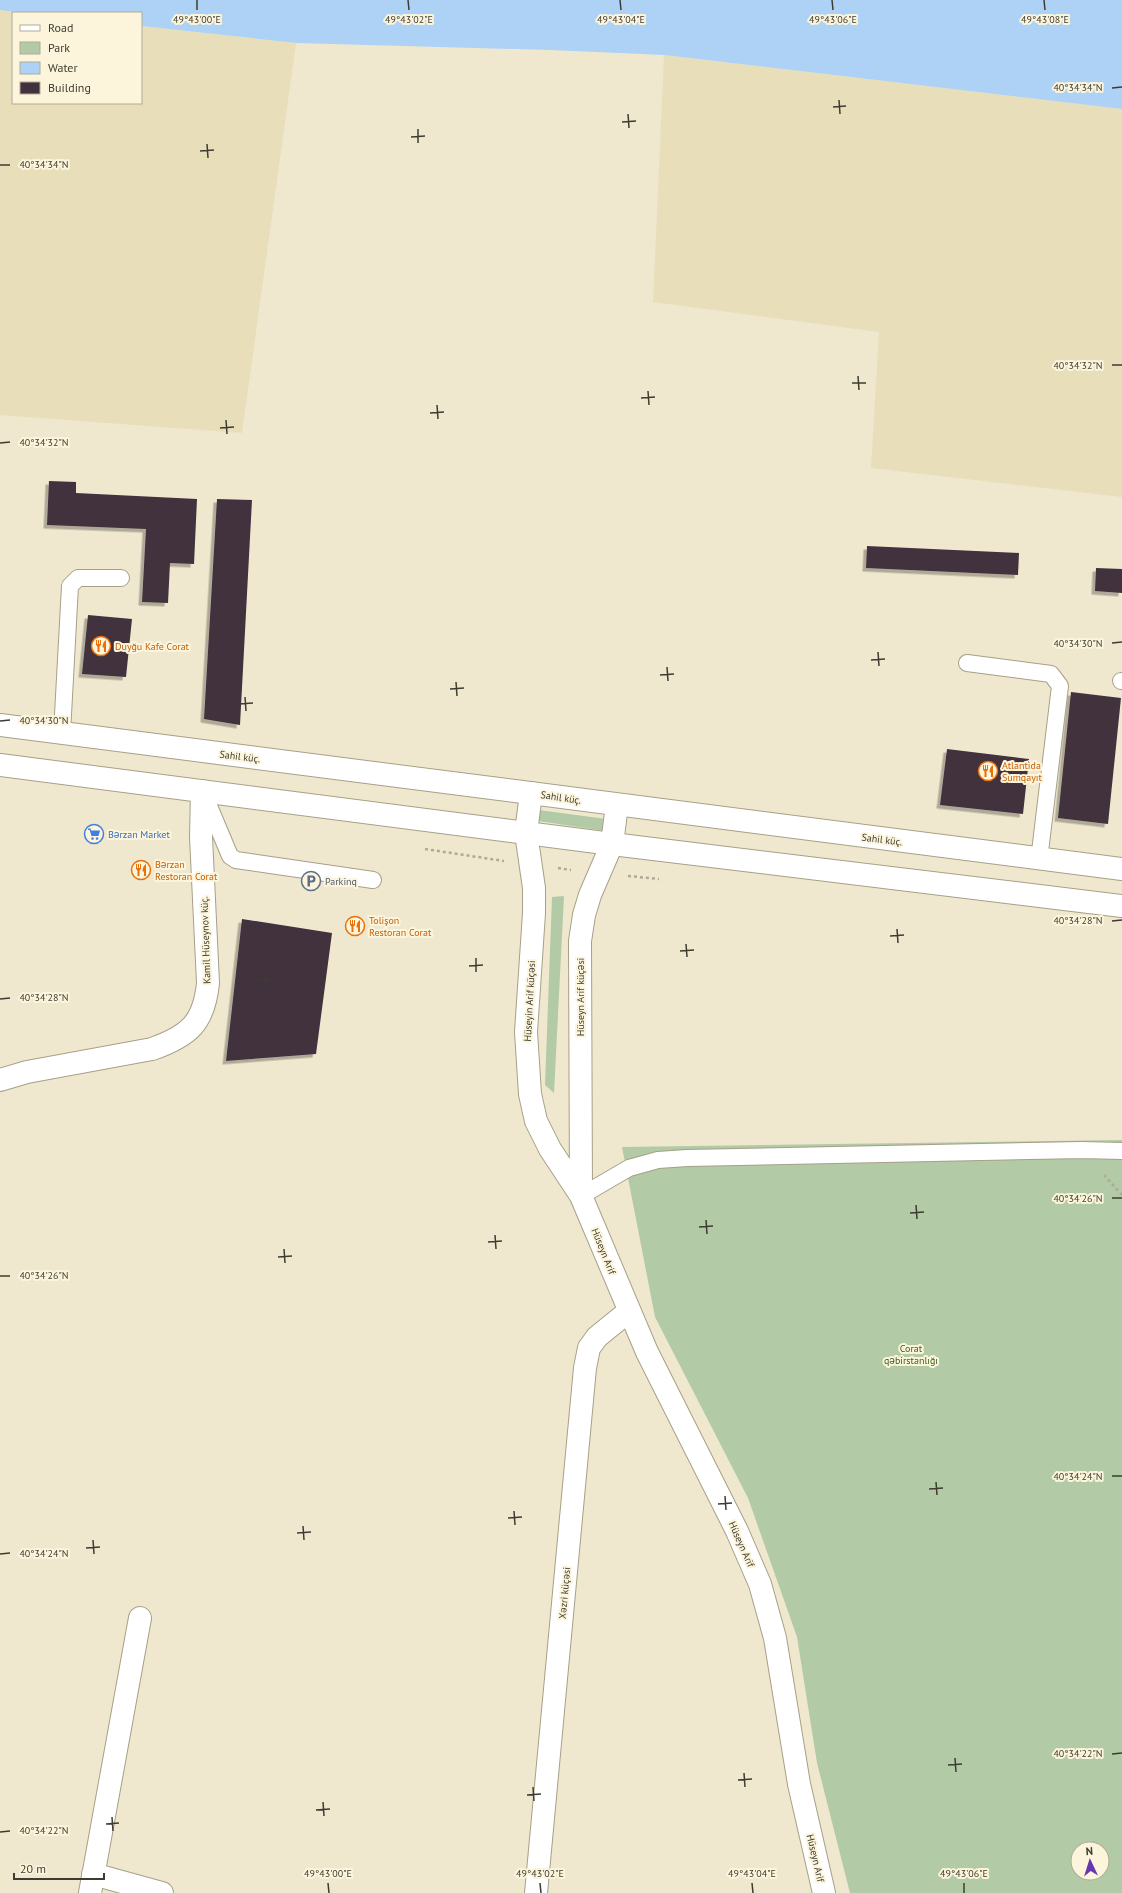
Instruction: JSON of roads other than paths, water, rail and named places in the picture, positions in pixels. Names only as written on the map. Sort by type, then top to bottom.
[{"type":"street","name":"Sahil küç.","points":[[0,725],[1122,870]]},
{"type":"street","points":[[0,765],[612,844],[1122,906]]},
{"type":"street","name":"Kamil Hüseynov küç.","points":[[0,1080],[28,1072],[152,1049],[172,1042],[193,1027],[200,1016],[206,1000],[208,983],[201,837],[202,791]]},
{"type":"street","name":"Hüseyin Arif küçəsi","points":[[531,793],[526,833],[534,888],[534,913],[526,1032],[530,1094],[536,1121],[550,1149],[581,1196]]},
{"type":"street","name":"Hüseyn Arif küçəsi","points":[[581,1196],[580,941],[584,915],[590,895],[612,844],[617,805]]},
{"type":"street","name":"Hüseyn Arif","points":[[581,1196],[647,1352],[737,1531],[760,1584],[775,1638],[799,1784],[824,1893]]},
{"type":"street","name":"Xəzri küçəsi","points":[[536,1893],[584,1368],[589,1348],[597,1337],[629,1311]]},
{"type":"street","points":[[140,1618],[92,1884],[162,1893]]},
{"type":"lane","points":[[62,733],[70,586],[78,578],[121,578]]},
{"type":"lane","points":[[967,663],[1051,674],[1060,686],[1039,860]]},
{"type":"lane","points":[[202,791],[230,856],[236,860],[373,880]]},
{"type":"lane","points":[[581,1196],[629,1168],[658,1160],[687,1158],[1122,1151]]},
{"type":"water","points":[[0,0],[1122,0],[1122,109],[664,55],[550,50],[296,43],[142,26],[142,12],[15,12],[0,10]]},
{"type":"place","name":"Duyğu Kafe Corat","points":[[101,646]]},
{"type":"place","name":"Atlantida Sumqayıt","points":[[988,771]]},
{"type":"place","name":"Bərzan Market","points":[[94,834]]},
{"type":"place","name":"Bərzan Restoran Corat","points":[[141,870]]},
{"type":"place","name":"Parkinq","points":[[311,881]]},
{"type":"place","name":"Tolişon Restoran Corat","points":[[355,926]]},
{"type":"park label","name":"Corat qəbirstanlığı","points":[[911,1354]]}]
